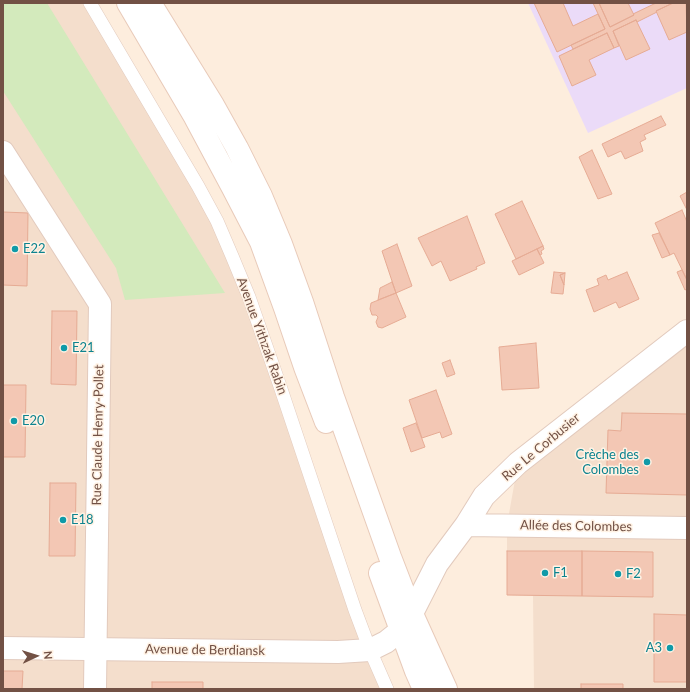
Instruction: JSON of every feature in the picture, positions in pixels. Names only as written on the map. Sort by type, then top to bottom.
[{"type":"street","points":[[128,3],[195,117],[261,242],[286,308],[305,367],[407,622],[446,689]]},
{"type":"street","points":[[150,3],[213,105],[237,148],[261,196],[281,244],[302,302],[333,397],[390,556],[407,622],[416,671],[424,689]]},
{"type":"street","name":"Rue Claude Henry-Pollet","points":[[3,152],[100,304],[95,689]]},
{"type":"street","name":"Rue Le Corbusier","points":[[407,622],[437,564],[466,525],[484,496],[518,463],[687,332]]},
{"type":"street","name":"Allée des Colombes","points":[[466,525],[687,528]]},
{"type":"street","name":"Avenue de Berdiansk","points":[[3,648],[338,652],[370,650],[386,642],[407,622]]},
{"type":"lane","name":"Avenue Yithzak Rabin","points":[[90,3],[198,186],[217,221],[249,297],[355,610],[387,689]]},
{"type":"shaded area","points":[[3,3],[90,3],[217,221],[387,689],[3,689]]},
{"type":"shaded area","points":[[528,3],[687,3],[687,88],[588,133]]},
{"type":"shaded area","points":[[687,331],[687,689],[534,689],[533,596],[507,595],[507,525],[518,463]]},
{"type":"green space","points":[[3,3],[47,3],[225,293],[125,300],[116,268],[3,91]]},
{"type":"building","points":[[534,3],[563,3],[573,26],[598,14],[605,29],[557,52]]},
{"type":"building","points":[[593,3],[599,3],[610,27],[656,3],[673,3],[637,22],[636,20],[613,31],[619,46],[614,48],[607,33],[573,49],[571,45],[605,29]]},
{"type":"building","points":[[599,3],[628,3],[634,15],[610,27]]},
{"type":"building","points":[[673,3],[686,3],[687,32],[669,40],[656,11]]},
{"type":"building","points":[[636,20],[650,49],[626,60],[613,31]]},
{"type":"building","points":[[607,33],[614,48],[589,60],[596,75],[572,86],[559,56]]},
{"type":"building","points":[[661,116],[666,125],[644,135],[646,139],[640,142],[643,151],[625,159],[621,151],[608,157],[602,144]]},
{"type":"building","points":[[592,150],[612,194],[598,199],[579,157]]},
{"type":"building","points":[[687,192],[687,210],[680,196]]},
{"type":"building","points":[[522,201],[543,246],[516,259],[495,214]]},
{"type":"building","points":[[682,210],[687,222],[687,280],[674,253],[670,255],[655,223]]},
{"type":"building","name":"E22","points":[[3,212],[28,213],[27,286],[3,285]]},
{"type":"building","points":[[467,216],[485,263],[476,267],[477,269],[450,281],[441,261],[432,266],[418,238]]},
{"type":"building","points":[[659,233],[670,255],[662,258],[652,235]]},
{"type":"building","points":[[397,244],[412,286],[396,293],[382,251]]},
{"type":"building","points":[[543,246],[544,249],[541,251],[542,254],[540,255],[537,249]]},
{"type":"building","points":[[537,249],[544,263],[519,275],[512,261]]},
{"type":"building","points":[[682,270],[687,280],[687,289],[685,290],[677,272]]},
{"type":"building","points":[[554,272],[565,273],[560,275],[564,285],[563,294],[551,293]]},
{"type":"building","points":[[627,272],[639,299],[619,308],[616,302],[594,312],[586,290],[599,285],[597,279],[606,275],[608,280]]},
{"type":"building","points":[[565,273],[564,285],[560,275]]},
{"type":"building","points":[[392,282],[396,293],[378,300],[380,288]]},
{"type":"building","points":[[396,293],[406,317],[382,328],[378,327],[376,322],[378,317],[376,315],[372,315],[370,309],[371,303]]},
{"type":"building","name":"E21","points":[[52,311],[77,311],[76,385],[51,384]]},
{"type":"building","points":[[536,343],[539,388],[502,390],[499,347]]},
{"type":"building","points":[[450,360],[455,374],[447,377],[442,363]]},
{"type":"building","name":"E20","points":[[3,385],[26,385],[25,457],[3,457]]},
{"type":"building","points":[[436,390],[452,434],[442,438],[440,432],[422,438],[409,400]]},
{"type":"building","name":"Crèche des Colombes","points":[[622,413],[687,414],[687,495],[606,493],[608,430],[621,431]]},
{"type":"building","points":[[416,423],[425,447],[411,452],[403,428]]},
{"type":"building","name":"E18","points":[[50,483],[76,483],[75,556],[49,556]]},
{"type":"building","name":"F1","points":[[507,551],[582,551],[582,596],[507,595]]},
{"type":"building","name":"F2","points":[[582,551],[653,552],[653,597],[582,596]]},
{"type":"building","name":"A3","points":[[654,614],[687,615],[687,682],[654,682]]},
{"type":"building","points":[[3,671],[23,671],[22,689],[3,689]]},
{"type":"building","points":[[152,682],[203,682],[203,689],[152,689]]},
{"type":"building","points":[[581,684],[623,684],[623,689],[581,689]]},
{"type":"place","name":"E22","points":[[15,249]]},
{"type":"place","name":"E21","points":[[64,348]]},
{"type":"place","name":"E20","points":[[14,421]]},
{"type":"place","name":"Crèche des Colombes","points":[[647,462]]},
{"type":"place","name":"E18","points":[[63,520]]},
{"type":"place","name":"F1","points":[[545,573]]},
{"type":"place","name":"F2","points":[[618,574]]},
{"type":"place","name":"A3","points":[[670,648]]}]
